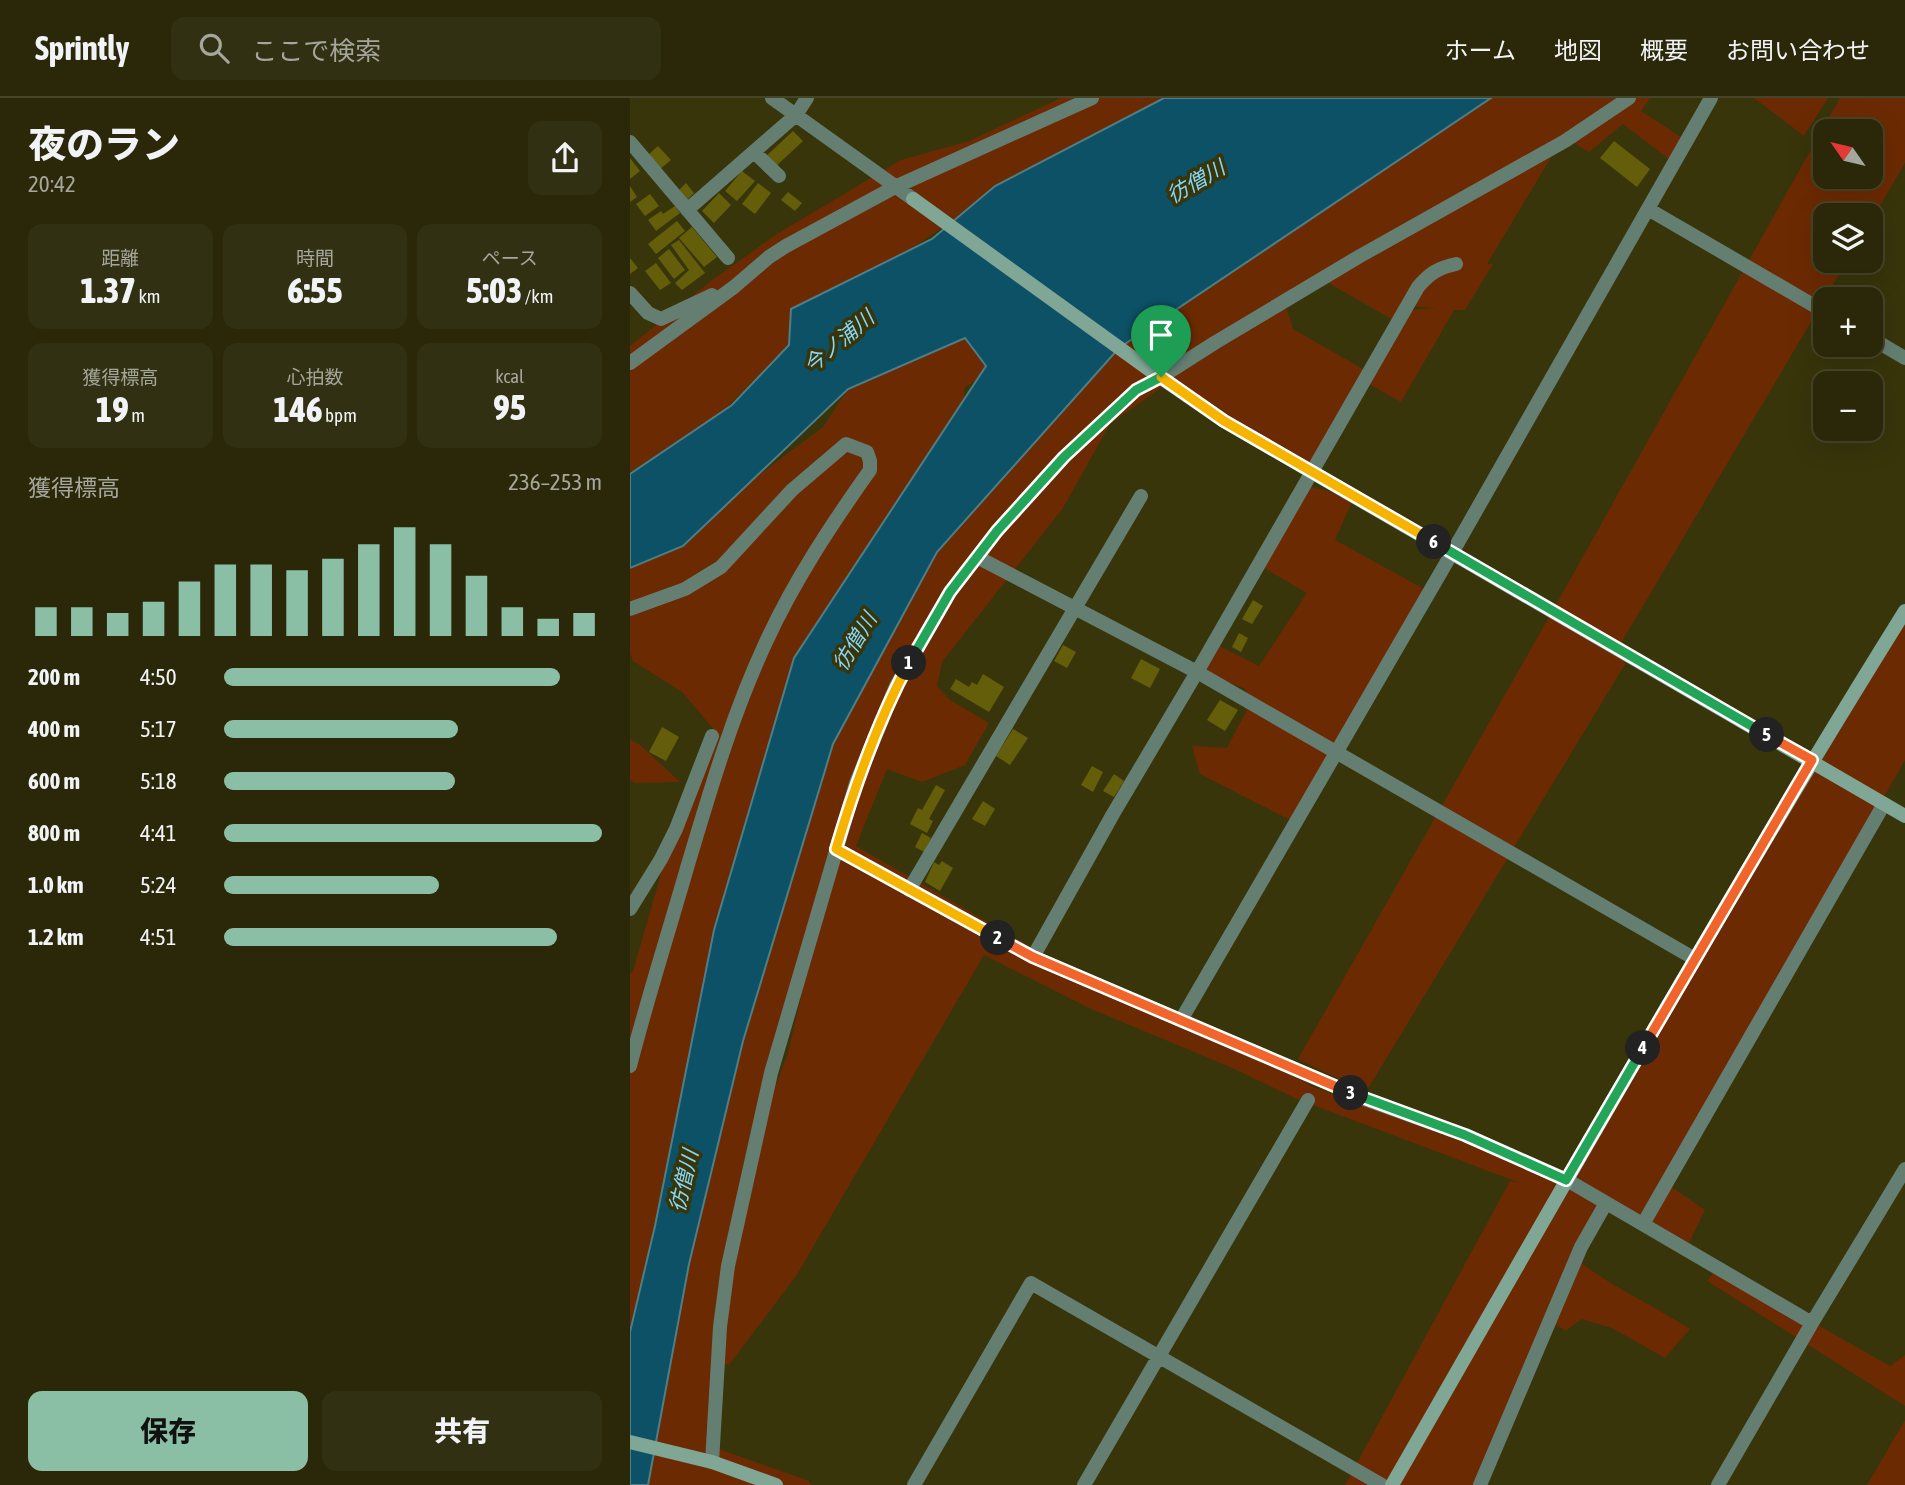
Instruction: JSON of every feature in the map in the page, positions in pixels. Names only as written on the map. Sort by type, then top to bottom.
[{"type":"street","points":[[772,98],[1224,421],[1905,816]]},
{"type":"street","points":[[687,210],[796,115],[807,98]]},
{"type":"street","points":[[630,293],[648,313],[661,318],[727,286],[769,257],[895,187],[1092,98]]},
{"type":"street","points":[[712,1462],[720,1326],[728,1266],[771,1073],[856,783],[896,686],[950,592],[997,531],[1064,457],[1136,390],[1283,301],[1565,141],[1629,98]]},
{"type":"street","points":[[1181,1020],[1452,553],[1711,98]]},
{"type":"street","points":[[630,142],[728,258]]},
{"type":"street","points":[[755,153],[779,176]]},
{"type":"street","points":[[1648,209],[1813,305]]},
{"type":"street","points":[[630,363],[734,287],[769,257]]},
{"type":"street","points":[[1033,957],[1112,814],[1197,672],[1418,287],[1430,274],[1456,264]]},
{"type":"street","points":[[1883,345],[1905,358]]},
{"type":"street","points":[[630,609],[685,589],[721,568],[792,490],[846,444],[867,452],[870,470],[834,520],[799,578],[766,641],[740,701],[720,757],[630,1066]]},
{"type":"street","points":[[909,890],[1141,496]]},
{"type":"street","points":[[977,557],[1197,672],[1695,959]]},
{"type":"street","points":[[1392,1485],[1695,959],[1812,760],[1905,611]]},
{"type":"street","points":[[630,909],[676,830],[712,736]]},
{"type":"street","points":[[1643,1224],[1884,804]]},
{"type":"street","points":[[836,849],[1033,957],[1367,1100],[1465,1135],[1566,1180],[1812,1323]]},
{"type":"street","points":[[1084,1485],[1308,1100]]},
{"type":"street","points":[[1718,1485],[1905,1169]]},
{"type":"street","points":[[1480,1485],[1581,1247],[1606,1203]]},
{"type":"street","points":[[914,1485],[1031,1283],[1382,1485]]},
{"type":"street","points":[[630,1442],[712,1462],[776,1485]]},
{"type":"shaded area","points":[[1061,98],[1164,98],[1028,169],[905,253],[792,309],[789,345],[721,413],[630,472],[630,346],[711,281],[777,234],[901,160],[969,141]]},
{"type":"shaded area","points":[[1487,98],[1650,98],[1641,111],[1687,141],[1674,163],[1623,124],[1589,152],[1567,139],[1559,144],[1487,264],[1493,264],[1465,310],[1454,310],[1401,402],[1369,384],[1411,310],[1435,308],[1407,306],[1397,322],[1321,279],[1284,301],[1293,329],[1368,372],[1312,473],[1168,383],[1110,424],[1063,508],[942,662],[937,686],[950,700],[989,723],[965,765],[922,782],[887,769],[856,846],[1097,985],[1280,1064],[1313,1087],[1483,1143],[1566,1180],[1905,623],[1905,760],[1666,1183],[1705,1210],[1686,1249],[1606,1203],[1579,1261],[1605,1280],[1690,1329],[1665,1358],[1612,1328],[1581,1319],[1566,1331],[1551,1321],[1474,1485],[1345,1485],[1510,1181],[1520,1183],[1297,1099],[1230,1067],[1089,1008],[984,955],[796,1276],[729,1365],[718,1362],[713,1447],[809,1481],[811,1485],[630,1485],[630,974],[663,867],[716,732],[682,692],[633,661],[630,653],[630,567],[643,562],[823,427],[848,389],[965,338],[987,367],[980,378],[964,388],[964,399],[1010,468],[1119,348]],"holes":[[[806,975],[788,1053],[769,1103]]]},
{"type":"shaded area","points":[[1754,98],[1828,98],[1804,136]]},
{"type":"shaded area","points":[[1840,98],[1905,98],[1905,163],[1882,203],[1813,203],[1813,273],[1840,273],[1832,287],[1813,287],[1813,318],[1621,643],[1630,656],[1369,1087],[1357,1088],[1298,1059],[1813,146],[1813,189],[1883,189],[1883,119],[1828,119]]},
{"type":"shaded area","points":[[1311,487],[1354,497],[1335,540],[1424,589],[1296,823],[1200,774],[1192,746],[1227,748],[1251,702],[1244,688],[1197,672],[1219,646],[1259,666],[1307,593],[1259,565]]},
{"type":"shaded area","points":[[630,740],[639,744],[680,782],[635,783],[630,780]]},
{"type":"shaded area","points":[[1717,1268],[1890,1366],[1905,1355],[1905,1406],[1707,1281]]},
{"type":"shaded area","points":[[1905,1420],[1905,1485],[1867,1485]]},
{"type":"water","points":[[1164,98],[1491,98],[1119,348],[937,552],[833,744],[743,1041],[689,1264],[648,1485],[630,1485],[630,1332],[655,1226],[714,930],[794,658],[986,366],[965,338],[848,389],[683,546],[630,568],[630,474],[732,405],[789,345],[791,309],[932,239],[995,186]]},
{"type":"building","points":[[793,131],[803,141],[774,168],[764,158]]},
{"type":"building","points":[[1614,141],[1650,169],[1637,187],[1600,158]]},
{"type":"building","points":[[658,146],[671,160],[659,170],[647,156]]},
{"type":"building","points":[[630,158],[640,171],[630,179]]},
{"type":"building","points":[[742,171],[755,181],[737,201],[725,191]]},
{"type":"building","points":[[686,183],[694,193],[686,201],[677,192]]},
{"type":"building","points":[[758,183],[771,193],[755,214],[742,204]]},
{"type":"building","points":[[630,186],[637,197],[630,202]]},
{"type":"building","points":[[788,192],[802,203],[795,211],[781,200]]},
{"type":"building","points":[[719,193],[731,205],[714,223],[702,211]]},
{"type":"building","points":[[650,194],[659,206],[645,216],[636,204]]},
{"type":"building","points":[[675,206],[680,213],[656,231],[648,220]]},
{"type":"building","points":[[677,221],[685,231],[656,254],[648,244]]},
{"type":"building","points":[[692,227],[717,257],[704,267],[679,238]]},
{"type":"building","points":[[679,240],[705,273],[682,290],[675,283],[689,270],[671,245]]},
{"type":"building","points":[[669,249],[685,270],[674,279],[658,258]]},
{"type":"building","points":[[630,258],[638,268],[630,274]]},
{"type":"building","points":[[656,263],[671,283],[660,290],[645,271]]},
{"type":"building","points":[[1253,600],[1263,606],[1252,624],[1242,619]]},
{"type":"building","points":[[1239,633],[1248,638],[1241,652],[1232,647]]},
{"type":"building","points":[[1063,645],[1076,652],[1067,668],[1054,661]]},
{"type":"building","points":[[1141,659],[1160,669],[1150,688],[1131,678]]},
{"type":"building","points":[[983,674],[1004,687],[989,712],[950,689],[956,679],[969,687],[972,682],[977,685]]},
{"type":"building","points":[[1220,700],[1238,710],[1225,731],[1207,720]]},
{"type":"building","points":[[662,727],[679,737],[666,761],[649,752]]},
{"type":"building","points":[[1013,729],[1028,738],[1010,765],[996,756]]},
{"type":"building","points":[[1092,766],[1103,772],[1093,792],[1081,785]]},
{"type":"building","points":[[1114,774],[1124,781],[1114,797],[1103,791]]},
{"type":"building","points":[[936,785],[945,790],[929,819],[933,821],[927,833],[910,824],[918,808],[922,810]]},
{"type":"building","points":[[983,801],[995,809],[985,826],[972,819]]},
{"type":"building","points":[[922,833],[931,838],[924,852],[915,847]]},
{"type":"building","points":[[942,861],[953,868],[940,891],[925,882],[934,862],[939,865]]},
{"type":"route","points":[[1161,377],[1224,421],[1312,473],[1812,760],[1566,1180],[1465,1135],[1367,1100],[1280,1064],[1033,957],[836,849],[856,783],[896,686],[950,592],[997,531],[1064,457],[1136,390],[1161,377]]},
{"type":"water label","name":"彷僧川","points":[[1196,182]]},
{"type":"water label","name":"今ノ浦川","points":[[839,342]]},
{"type":"water label","name":"彷僧川","points":[[855,642]]},
{"type":"water label","name":"彷僧川","points":[[684,1181]]}]
